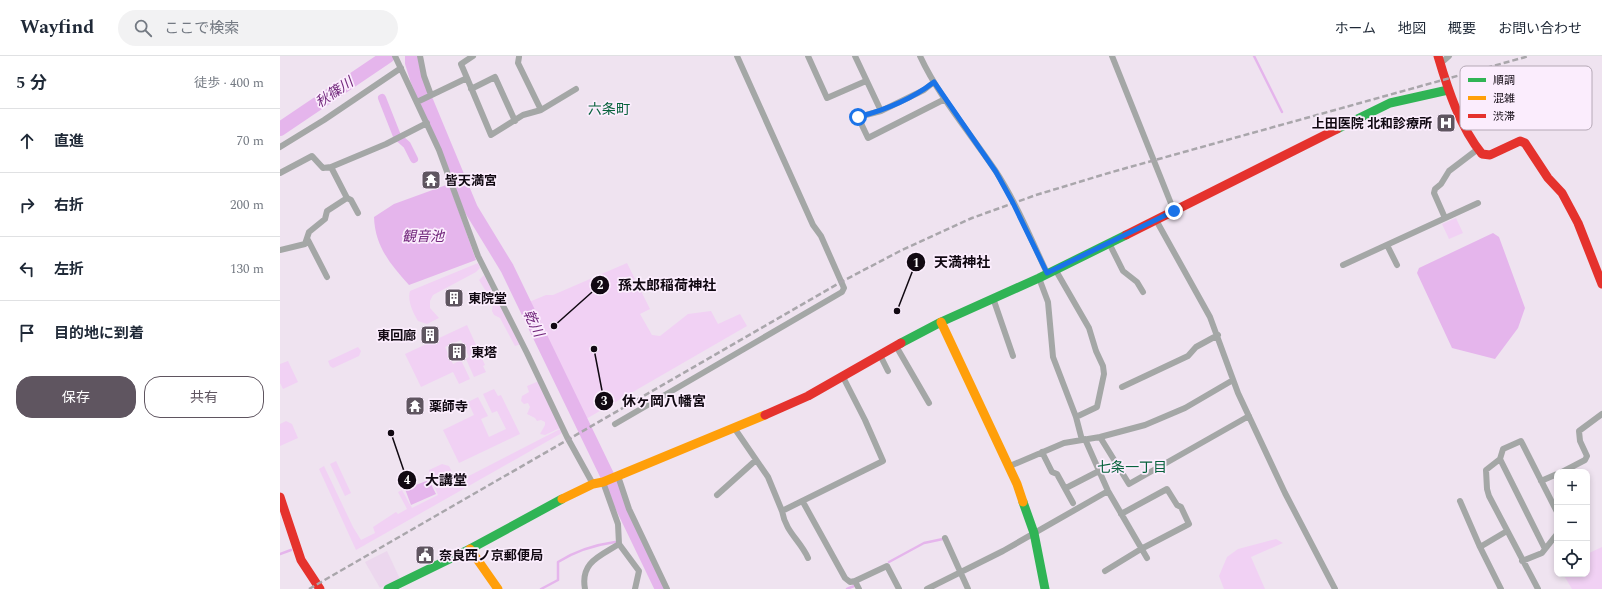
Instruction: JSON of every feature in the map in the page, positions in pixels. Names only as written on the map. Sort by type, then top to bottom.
[{"type":"street","points":[[395,56],[439,150],[478,256],[567,437],[592,484]]},
{"type":"street","points":[[420,56],[424,76],[431,95]]},
{"type":"street","points":[[473,56],[461,64],[491,135],[523,115],[541,110],[576,89]]},
{"type":"street","points":[[615,424],[842,292],[844,288],[772,135],[737,56]]},
{"type":"street","points":[[808,56],[827,98],[866,81]]},
{"type":"street","points":[[855,56],[881,111]]},
{"type":"street","points":[[920,56],[945,100],[996,172],[1051,271],[1086,322],[1103,366],[1104,374],[1097,407],[1076,417]]},
{"type":"street","points":[[1112,56],[1174,211]]},
{"type":"street","points":[[1449,56],[1439,59],[1448,90],[1460,114]]},
{"type":"street","points":[[519,57],[518,63],[541,110]]},
{"type":"street","points":[[280,147],[324,120],[401,68]]},
{"type":"street","points":[[471,89],[495,77],[515,121]]},
{"type":"street","points":[[417,102],[467,78]]},
{"type":"street","points":[[934,82],[924,90],[881,111],[858,117],[868,138],[945,100]]},
{"type":"street","points":[[388,589],[470,549],[547,506],[592,484],[603,482],[735,429],[808,396],[843,377],[880,354],[941,322],[1038,278],[1390,103],[1448,90]]},
{"type":"street","points":[[280,173],[312,156],[323,168],[331,167],[386,144],[427,123]]},
{"type":"street","points":[[1468,130],[1482,154],[1490,155],[1520,141],[1525,143],[1548,178],[1562,193],[1578,223],[1602,284]]},
{"type":"street","points":[[1445,218],[1434,193],[1435,189],[1441,184],[1449,171],[1478,149]]},
{"type":"street","points":[[331,167],[347,198],[351,200],[358,213]]},
{"type":"street","points":[[280,250],[305,244],[312,229],[325,219],[327,211],[347,198]]},
{"type":"street","points":[[1343,265],[1478,203]]},
{"type":"street","points":[[1156,220],[1199,296],[1218,335],[1233,380],[1249,416],[1285,493],[1335,589]]},
{"type":"street","points":[[308,240],[327,276]]},
{"type":"street","points":[[1109,243],[1123,271],[1137,282],[1144,292]]},
{"type":"street","points":[[1387,245],[1397,265]]},
{"type":"street","points":[[1038,278],[1048,302],[1053,357],[1083,439],[1108,491],[1147,558]]},
{"type":"street","points":[[993,298],[1013,356]]},
{"type":"street","points":[[941,322],[1010,466],[1034,533],[1045,589]]},
{"type":"street","points":[[1122,387],[1188,356],[1196,347],[1218,335]]},
{"type":"street","points":[[896,346],[930,403]]},
{"type":"street","points":[[880,354],[888,371]]},
{"type":"street","points":[[782,511],[803,502],[883,460],[843,377]]},
{"type":"street","points":[[1010,466],[1064,443],[1100,437],[1145,425],[1186,408],[1233,380]]},
{"type":"street","points":[[1568,469],[1585,460],[1587,456],[1580,441],[1579,431],[1602,414]]},
{"type":"street","points":[[1100,437],[1129,484],[1249,416]]},
{"type":"street","points":[[735,429],[768,477],[782,511],[787,529],[804,549],[808,558]]},
{"type":"street","points":[[1538,589],[1489,496],[1485,473],[1489,467],[1500,459],[1503,449],[1521,441],[1554,506]]},
{"type":"street","points":[[1042,452],[1052,472],[1058,474],[1073,503]]},
{"type":"street","points":[[1500,459],[1545,548]]},
{"type":"street","points":[[717,495],[756,460]]},
{"type":"street","points":[[1066,488],[1099,471]]},
{"type":"street","points":[[1541,481],[1554,475]]},
{"type":"street","points":[[618,476],[629,509],[668,589]]},
{"type":"street","points":[[603,482],[618,524],[619,544],[639,570],[634,589]]},
{"type":"street","points":[[1105,571],[1141,549],[1189,524],[1181,507],[1177,505],[1167,489],[1121,514]]},
{"type":"street","points":[[928,589],[1054,524],[1108,491]]},
{"type":"street","points":[[280,497],[301,560],[320,589]]},
{"type":"street","points":[[1460,501],[1480,547],[1501,589]]},
{"type":"street","points":[[803,502],[845,578],[850,582],[855,581],[887,566],[899,589]]},
{"type":"street","points":[[1480,547],[1507,531]]},
{"type":"street","points":[[945,538],[968,589]]},
{"type":"street","points":[[1522,561],[1542,552],[1554,538]]},
{"type":"street","points":[[585,589],[584,575],[587,567],[591,562],[619,544]]},
{"type":"street","points":[[470,549],[498,589]]},
{"type":"street","points":[[855,581],[859,589]]},
{"type":"shaded area","points":[[1456,218],[1463,233],[1449,239],[1442,224]]},
{"type":"shaded area","points":[[478,263],[480,268],[476,272],[433,295],[430,301],[430,308],[439,318],[427,324],[418,321],[412,310],[409,295],[410,291]]},
{"type":"shaded area","points":[[627,263],[650,309],[640,314],[652,335],[660,336],[688,314],[711,311],[718,324],[740,314],[747,326],[586,419],[529,302],[546,295],[553,295]]},
{"type":"shaded area","points":[[484,275],[521,344],[515,346],[500,318],[494,315],[492,311],[493,303],[479,280]]},
{"type":"shaded area","points":[[467,325],[485,365],[483,366],[486,372],[474,377],[466,359],[469,357],[461,340],[445,347],[453,364],[461,360],[470,379],[459,384],[453,372],[421,387],[405,354]]},
{"type":"shaded area","points":[[358,347],[361,351],[359,356],[333,368],[330,366],[328,361]]},
{"type":"shaded area","points":[[288,361],[298,382],[283,389],[280,383],[280,364]]},
{"type":"shaded area","points":[[539,381],[560,428],[545,435],[540,434],[545,422],[541,420],[537,421],[535,418],[527,414],[530,407],[528,403],[524,404],[521,401],[522,396],[529,392],[527,386]]},
{"type":"shaded area","points":[[494,389],[498,396],[501,395],[520,434],[459,463],[443,430],[474,415],[468,402],[478,397],[488,416],[481,419],[489,437],[506,429],[497,411],[492,413],[483,394]]},
{"type":"shaded area","points":[[286,421],[292,424],[298,438],[280,446],[280,424]]},
{"type":"shaded area","points":[[560,429],[562,433],[356,550],[319,469],[324,466],[353,527],[361,540],[375,533],[373,527],[396,512],[398,514],[407,509],[398,492],[402,490],[412,508],[438,495],[430,477],[429,470],[442,464],[449,466],[456,480],[461,480]]},
{"type":"shaded area","points":[[336,461],[351,493],[345,496],[330,464]]},
{"type":"shaded area","points":[[1276,539],[1283,543],[1251,557],[1265,589],[1224,589],[1219,576],[1227,557],[1238,549]]},
{"type":"shaded area","points":[[1602,547],[1602,589],[1572,589],[1565,577],[1590,577],[1590,553]]},
{"type":"shaded area","points":[[387,551],[400,579],[380,588],[365,562]]},
{"type":"water","name":"観音池","points":[[449,184],[476,260],[409,285],[385,254],[377,237],[374,217],[394,204]]},
{"type":"water","points":[[1493,233],[1499,237],[1525,308],[1518,328],[1495,359],[1452,348],[1417,273],[1419,268]]},
{"type":"water","points":[[429,480],[436,494],[411,505],[405,489]]},
{"type":"waterway","name":"秋篠川","points":[[280,129],[388,56]]},
{"type":"waterway","name":"乾川","points":[[412,56],[412,63],[417,79],[471,209],[507,268],[662,589]]},
{"type":"waterway","points":[[1254,56],[1282,112]]},
{"type":"waterway","points":[[382,98],[397,136],[407,145],[414,159]]},
{"type":"waterway","points":[[889,562],[924,543],[943,539]]},
{"type":"waterway","points":[[541,589],[558,580],[558,562],[572,554],[586,549],[615,542]]},
{"type":"waterway","points":[[280,554],[291,550]]},
{"type":"waterway","points":[[847,589],[854,586]]},
{"type":"railway","points":[[1493,66],[1529,56]]},
{"type":"railway","points":[[309,589],[841,282],[900,251],[972,218],[1036,195],[1112,172],[1460,75]]},
{"type":"traffic: fast","points":[[1337,129],[1390,103],[1448,90]]},
{"type":"traffic: fast","points":[[901,343],[941,322],[1039,278],[1126,235]]},
{"type":"traffic: fast","points":[[388,589],[470,549],[562,499]]},
{"type":"traffic: fast","points":[[1023,502],[1034,533],[1045,589]]},
{"type":"traffic: slow","points":[[941,322],[1017,484],[1023,502]]},
{"type":"traffic: slow","points":[[562,499],[593,484],[603,482],[765,415]]},
{"type":"traffic: slow","points":[[470,549],[498,589]]},
{"type":"traffic: jam","points":[[1438,56],[1446,82],[1460,118]]},
{"type":"traffic: jam","points":[[1126,235],[1337,129]]},
{"type":"traffic: jam","points":[[1466,130],[1482,154],[1490,155],[1520,141],[1525,143],[1548,178],[1562,193],[1578,223],[1602,284]]},
{"type":"traffic: jam","points":[[765,415],[808,396],[901,343]]},
{"type":"traffic: jam","points":[[280,497],[301,560],[320,589]]},
{"type":"place","name":"上田医院 北和診療所","points":[[1446,123]]},
{"type":"place","name":"皆天満宮","points":[[431,180]]},
{"type":"place","name":"東院堂","points":[[454,298]]},
{"type":"place","name":"天満神社","points":[[897,311]]},
{"type":"place","name":"孫太郎稲荷神社","points":[[554,326]]},
{"type":"place","name":"東回廊","points":[[430,335]]},
{"type":"place","name":"休ヶ岡八幡宮","points":[[594,349]]},
{"type":"place","name":"東塔","points":[[457,352]]},
{"type":"place","name":"薬師寺","points":[[415,406]]},
{"type":"place","name":"大講堂","points":[[391,433]]},
{"type":"place","name":"奈良西ノ京郵便局","points":[[425,555]]},
{"type":"district","name":"六条町","points":[[609,109]]},
{"type":"district","name":"七条一丁目","points":[[1132,467]]},
{"type":"route","points":[[858,117],[881,111],[924,90],[934,82],[996,172],[1013,203],[1047,273],[1174,211]]}]
